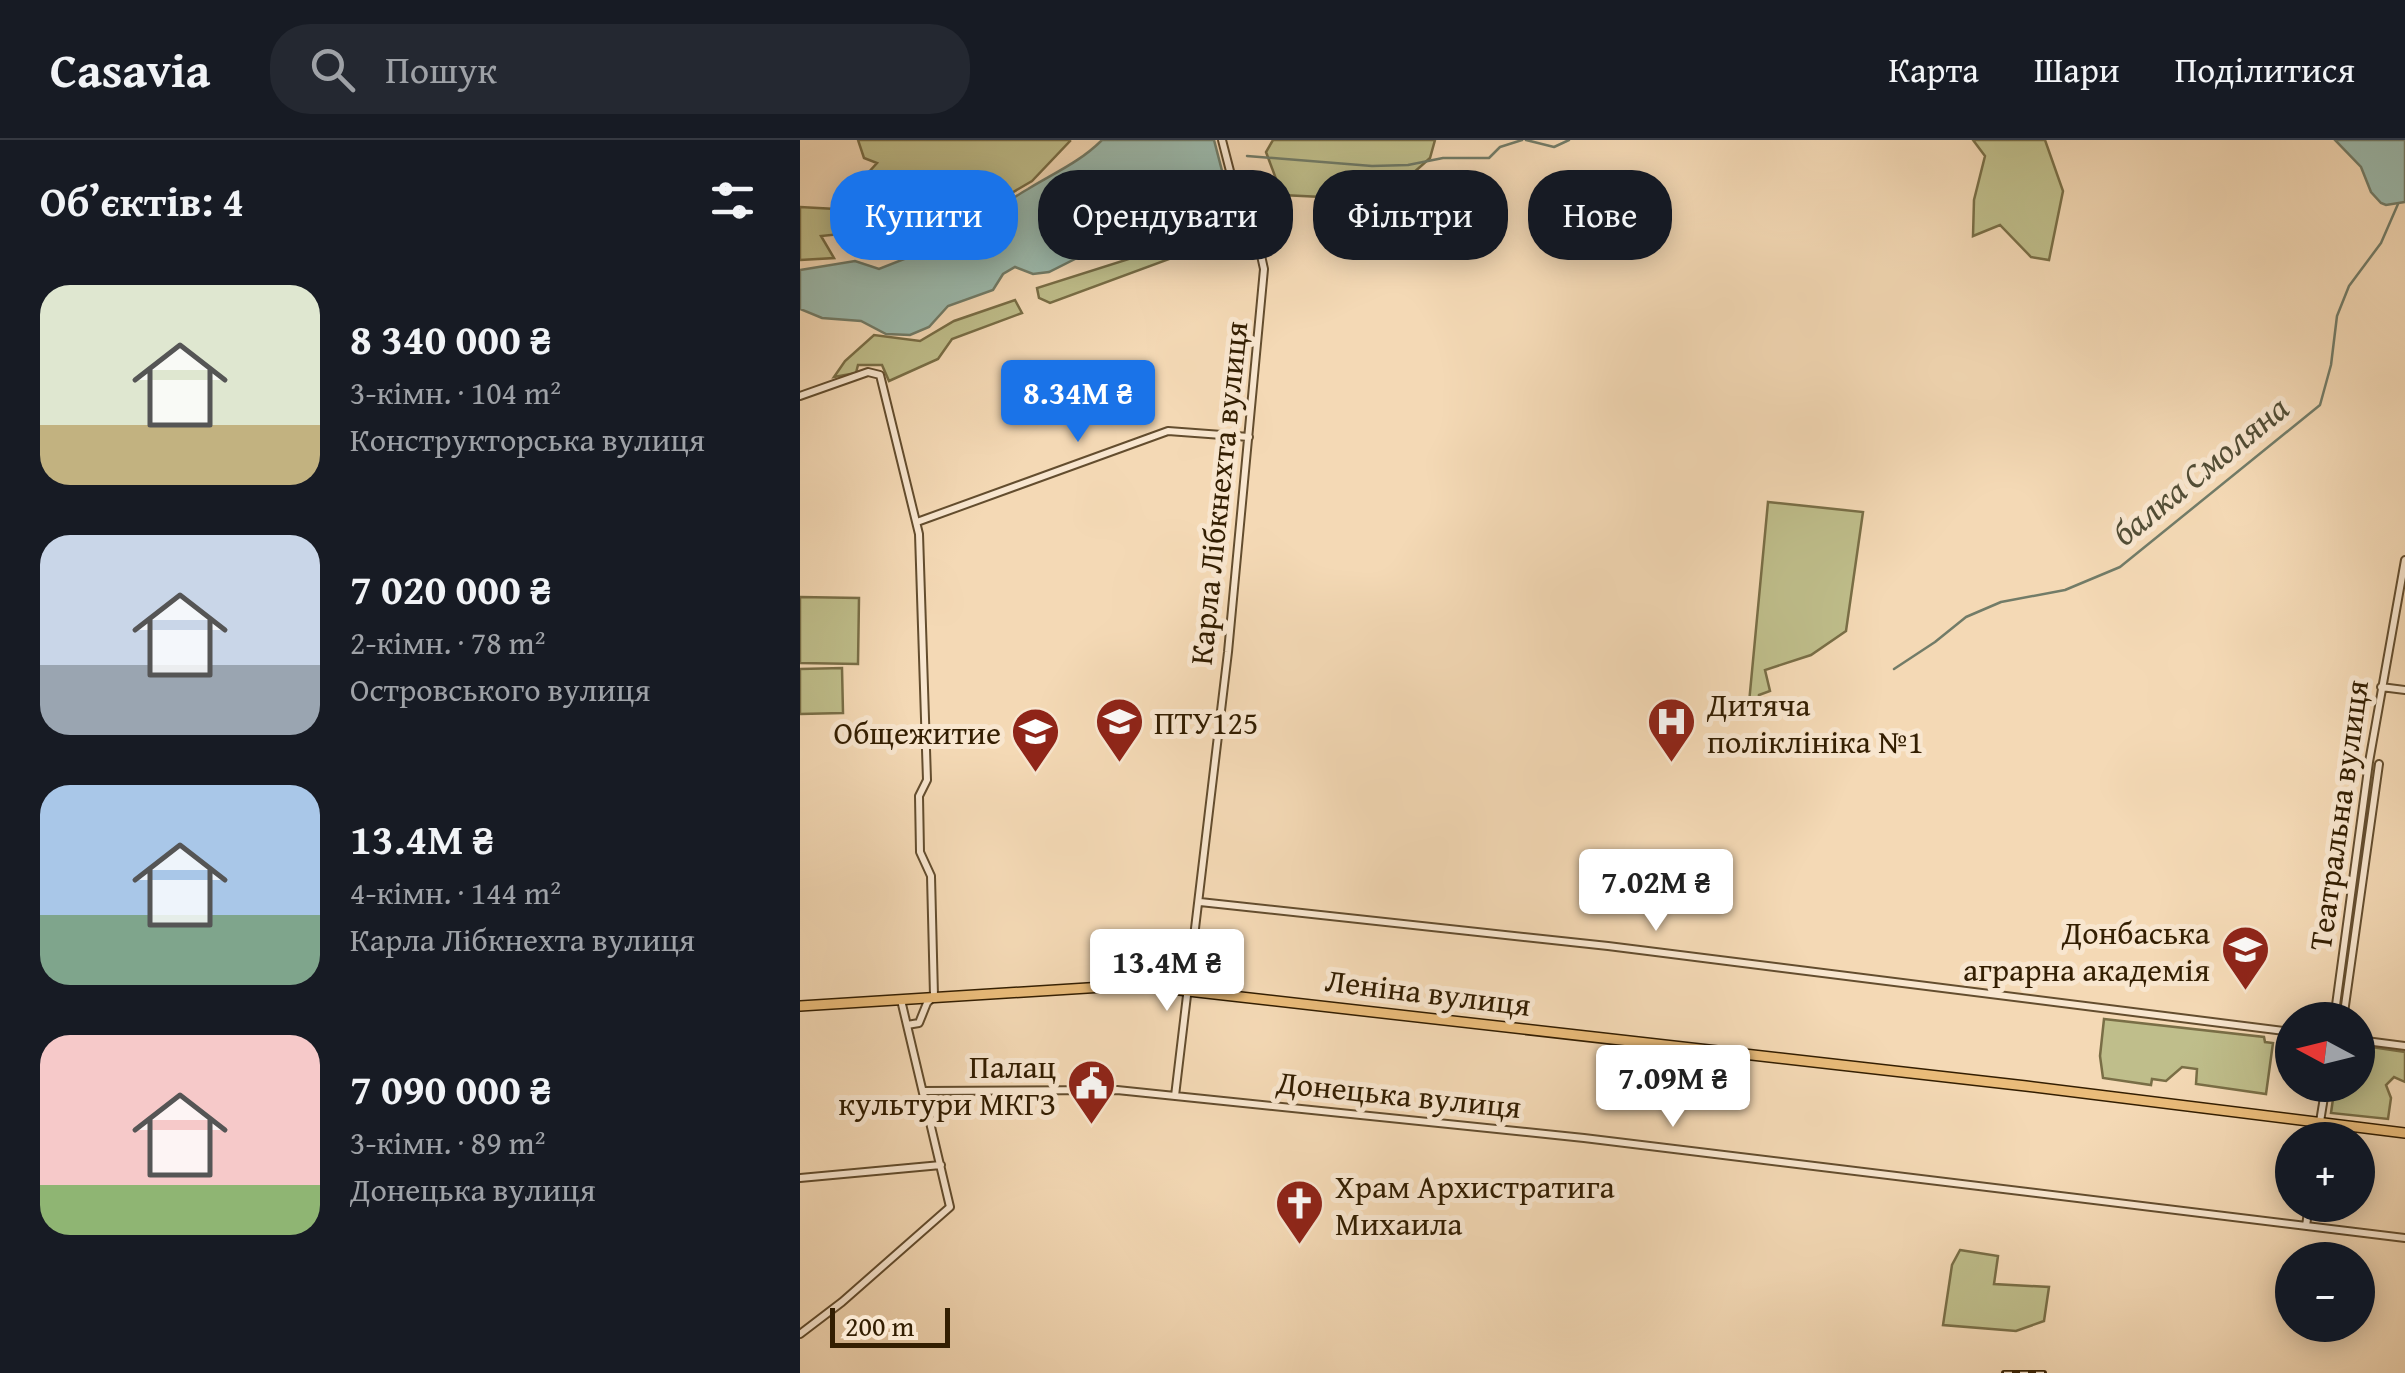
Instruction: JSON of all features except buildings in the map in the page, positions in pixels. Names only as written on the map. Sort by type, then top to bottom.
[{"type":"main road","name":"Леніна вулиця","points":[[800,1006],[1134,985],[2320,1122]]},
{"type":"main road","name":"Леніна вулиця","points":[[2375,1128],[2405,1132]]},
{"type":"street","name":"Карла Лібкнехта вулиця","points":[[1175,1096],[1200,902],[1249,437],[1263,258],[1238,202],[1222,140]]},
{"type":"street","points":[[800,396],[868,372],[882,378],[916,522],[927,775],[919,796],[920,852],[931,876],[934,996],[919,1023],[907,1025]]},
{"type":"street","points":[[916,522],[1168,431],[1249,437]]},
{"type":"street","name":"Театральна вулиця","points":[[2336,1002],[2381,687],[2405,560]]},
{"type":"street","points":[[2381,687],[2405,690]]},
{"type":"street","name":"Театральна вулиця","points":[[2346,1002],[2379,764]]},
{"type":"street","points":[[1200,902],[1646,951],[2275,1030]]},
{"type":"street","points":[[800,1334],[950,1207],[901,1000]]},
{"type":"street","points":[[2375,1042],[2405,1046]]},
{"type":"street","name":"Донецька вулиця","points":[[923,1091],[1070,1088],[1175,1096],[1619,1142],[2405,1238]]},
{"type":"street","points":[[2320,1122],[2323,1102]]},
{"type":"street","points":[[800,1178],[942,1165]]},
{"type":"street","points":[[2306,1226],[2307,1222]]},
{"type":"shaded area","points":[[858,140],[1070,141],[1038,170],[1032,181],[1018,189],[1018,170],[871,170],[877,163],[864,158]]},
{"type":"shaded area","points":[[1102,140],[1214,140],[1222,170],[1061,170]]},
{"type":"shaded area","points":[[1273,140],[1435,140],[1430,158],[1417,170],[1313,170],[1313,197],[1293,196],[1293,170],[1273,170],[1266,152]]},
{"type":"shaded area","points":[[1973,140],[2045,140],[2063,191],[2049,260],[2031,257],[2000,225],[1973,236],[1974,200],[1985,156]]},
{"type":"shaded area","points":[[2335,140],[2405,140],[2405,202],[2381,203],[2371,192],[2361,167]]},
{"type":"shaded area","points":[[1038,184],[1038,260],[1073,260],[1049,272],[1033,274],[1015,267],[1003,274],[993,290],[948,306],[929,327],[910,335],[886,334],[861,321],[822,318],[800,309],[800,270],[855,261],[879,269],[902,260],[1018,260],[1018,196]]},
{"type":"shaded area","points":[[800,207],[830,209],[830,235],[821,236],[830,258],[800,260]]},
{"type":"shaded area","points":[[1125,260],[1166,260],[1050,303],[1039,298],[1037,288]]},
{"type":"shaded area","points":[[1015,300],[1022,313],[952,339],[938,359],[889,381],[882,365],[858,365],[856,373],[834,377],[845,361],[874,335],[920,341],[954,321]]},
{"type":"shaded area","points":[[1768,502],[1863,512],[1846,631],[1811,655],[1765,670],[1770,691],[1759,695],[1758,702],[1749,703]]},
{"type":"shaded area","points":[[800,597],[859,598],[858,664],[800,663]]},
{"type":"shaded area","points":[[842,668],[843,713],[800,714],[800,669]]},
{"type":"shaded area","points":[[2104,1019],[2264,1037],[2265,1042],[2273,1043],[2266,1094],[2196,1084],[2197,1069],[2182,1067],[2166,1081],[2152,1079],[2151,1085],[2103,1078],[2100,1056]]},
{"type":"shaded area","points":[[2375,1048],[2405,1052],[2405,1082],[2394,1077],[2386,1085],[2391,1098],[2388,1119],[2331,1113],[2333,1102],[2375,1102]]},
{"type":"shaded area","points":[[1960,1250],[1998,1256],[1994,1284],[2049,1287],[2044,1321],[2016,1331],[1943,1325],[1952,1265]]},
{"type":"waterway","points":[[1247,156],[1372,166],[1408,165],[1443,158],[1489,158],[1500,147],[1522,140]]},
{"type":"waterway","points":[[1526,140],[1554,147],[1569,140]]},
{"type":"waterway","name":"балка Смоляна","points":[[1894,669],[1966,617],[2001,602],[2065,590],[2120,567],[2320,405],[2331,365],[2337,316],[2349,286],[2381,243],[2398,204]]},
{"type":"railway","points":[[2004,1373],[2044,1373]]},
{"type":"place","name":"ПТУ125","points":[[1119,764]]},
{"type":"place","name":"Дитяча поліклініка №1","points":[[1672,764]]},
{"type":"place","name":"Общежитие","points":[[1036,774]]},
{"type":"place","name":"Донбаська аграрна академія","points":[[2245,992]]},
{"type":"place","name":"Палац культури МКГЗ","points":[[1091,1126]]},
{"type":"place","name":"Храм Архистратига Михаила","points":[[1300,1246]]}]
